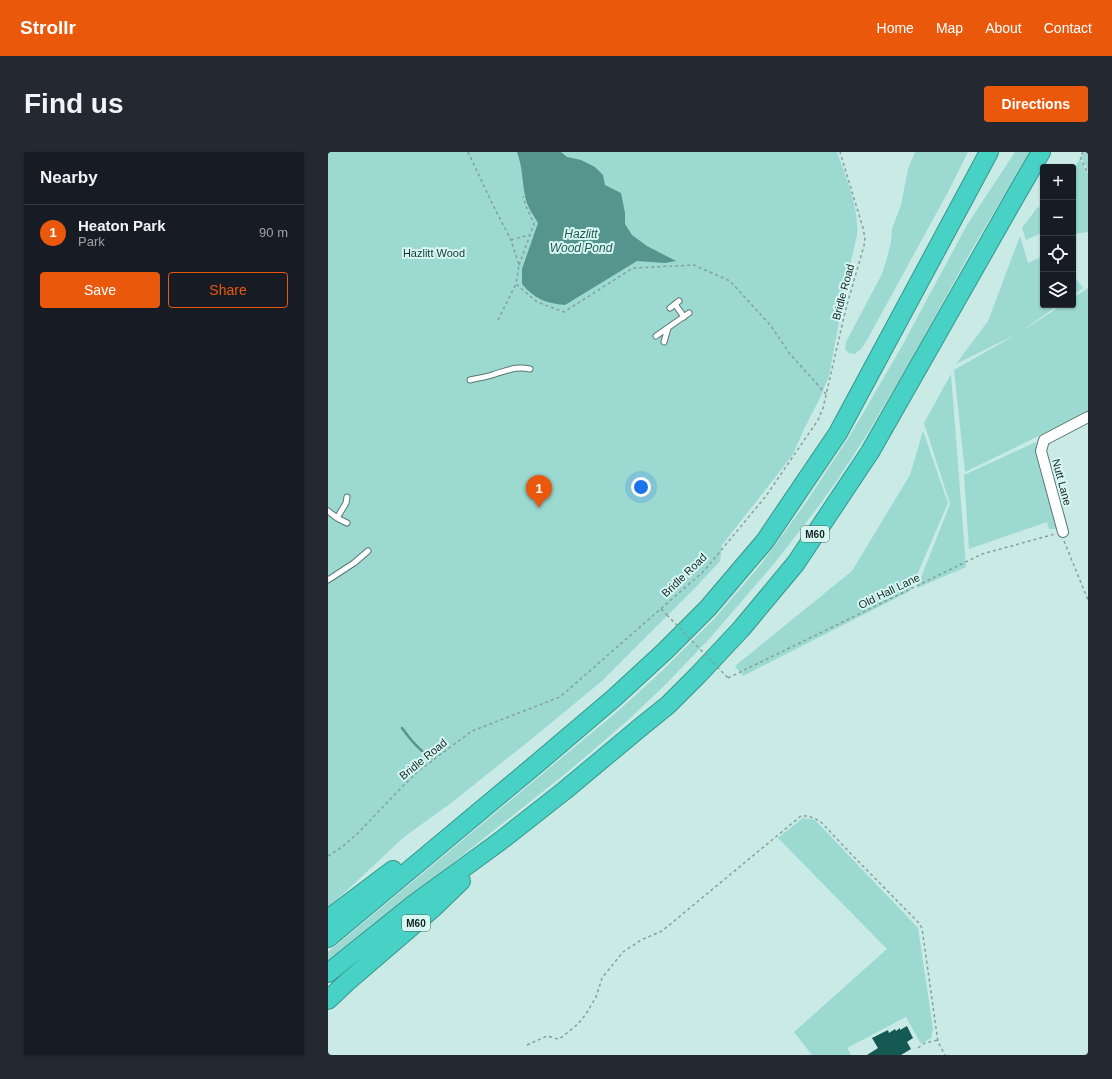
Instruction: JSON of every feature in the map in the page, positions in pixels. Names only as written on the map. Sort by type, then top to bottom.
[{"type":"highway","points":[[328,938],[478,814],[614,698],[665,652],[708,608],[765,541],[838,433],[989,152]]},
{"type":"highway","name":"M60","points":[[328,973],[414,904],[499,842],[564,791],[668,706],[742,628],[796,563],[870,452],[1041,152]]},
{"type":"highway","points":[[328,919],[428,844],[478,814]]},
{"type":"highway","name":"M60","points":[[328,1000],[432,909],[499,842]]},
{"type":"street","name":"Nutt Lane","points":[[1063,532],[1041,451],[1044,440],[1088,417]]},
{"type":"lane","points":[[656,336],[686,315],[677,303],[670,308]]},
{"type":"lane","points":[[664,342],[668,328]]},
{"type":"lane","points":[[470,380],[483,378],[510,369],[522,367],[530,369]]},
{"type":"lane","points":[[337,518],[348,497]]},
{"type":"lane","points":[[328,511],[347,523]]},
{"type":"lane","points":[[328,580],[354,563],[368,551]]},
{"type":"path","points":[[468,152],[511,240],[519,265]]},
{"type":"path","name":"Bridle Road","points":[[328,856],[342,847],[357,834],[417,772],[472,731],[560,697],[704,571],[766,496],[818,420],[823,408],[846,308],[864,246],[865,238],[863,228],[840,152]]},
{"type":"path","points":[[1083,152],[1080,157],[1088,173]]},
{"type":"path","points":[[498,320],[516,284],[519,265],[534,224],[523,196]]},
{"type":"path","points":[[511,240],[529,235]]},
{"type":"path","points":[[516,284],[537,302],[564,312],[633,268],[694,265],[730,281],[770,326],[790,354],[826,394]]},
{"type":"path","points":[[1063,532],[1064,540],[1088,600]]},
{"type":"path","name":"Old Hall Lane","points":[[661,608],[728,678],[982,554],[1063,532]]},
{"type":"path","points":[[527,1045],[547,1036],[558,1039],[578,1024],[596,997],[602,978],[623,952],[641,940],[662,931],[801,816],[808,816],[816,819],[822,824],[918,922],[922,928],[938,1040],[945,1055]]},
{"type":"path","points":[[918,1048],[925,1043],[938,1040]]},
{"type":"green space","name":"Hazlitt Wood","points":[[328,152],[837,152],[854,203],[857,235],[840,310],[829,376],[820,398],[793,454],[722,545],[720,561],[602,681],[451,803],[404,837],[328,907]]},
{"type":"green space","points":[[915,152],[968,152],[948,192],[867,340],[861,349],[855,354],[849,353],[845,349],[846,342],[882,274],[891,242],[892,229],[901,205],[908,169]]},
{"type":"green space","points":[[1015,152],[1030,152],[974,246],[908,365],[866,436],[818,507],[777,560],[710,638],[666,684],[627,721],[570,770],[328,962],[328,952],[618,711],[661,672],[715,618],[762,563],[807,501],[854,429],[902,346],[967,225]]},
{"type":"green space","points":[[1085,152],[1088,152],[1088,170],[1081,157]]},
{"type":"green space","points":[[1080,159],[1088,174],[1088,232],[1076,234],[1076,200],[1076,165]]},
{"type":"green space","points":[[1040,207],[1040,233],[1026,240],[1022,228],[1037,208]]},
{"type":"green space","points":[[1020,236],[1028,263],[1040,257],[1040,308],[1054,308],[1019,333],[956,364],[988,321]]},
{"type":"green space","points":[[1076,279],[1083,288],[1076,293]]},
{"type":"green space","points":[[1088,288],[1088,412],[965,472],[954,370],[1019,333],[1057,308],[1076,308],[1076,296]]},
{"type":"green space","points":[[951,374],[966,567],[917,588],[950,504],[924,423]]},
{"type":"green space","points":[[923,431],[948,503],[910,591],[743,676],[735,666],[852,571],[910,475]]},
{"type":"green space","points":[[1036,442],[1037,460],[1058,529],[1049,529],[1047,522],[969,549],[964,475]]},
{"type":"green space","points":[[803,818],[815,820],[918,928],[933,1029],[931,1038],[921,1044],[906,1017],[847,1048],[851,1055],[812,1055],[794,1032],[887,949],[778,838]]},
{"type":"water","name":"Hazlitt Wood Pond","points":[[517,152],[561,152],[567,157],[581,160],[595,167],[603,175],[605,185],[621,193],[625,213],[625,224],[632,235],[647,246],[676,261],[665,263],[637,261],[565,305],[552,303],[536,297],[522,284],[522,269],[538,223],[526,200]]},
{"type":"building","points":[[907,1026],[913,1038],[907,1042],[911,1049],[901,1055],[867,1055],[878,1048],[872,1038],[888,1030],[889,1033],[895,1029],[896,1031],[900,1028],[900,1030]]},
{"type":"waterway","points":[[402,728],[419,749],[432,758]]},
{"type":"place","name":"Heaton Park","points":[[539,508]]}]
